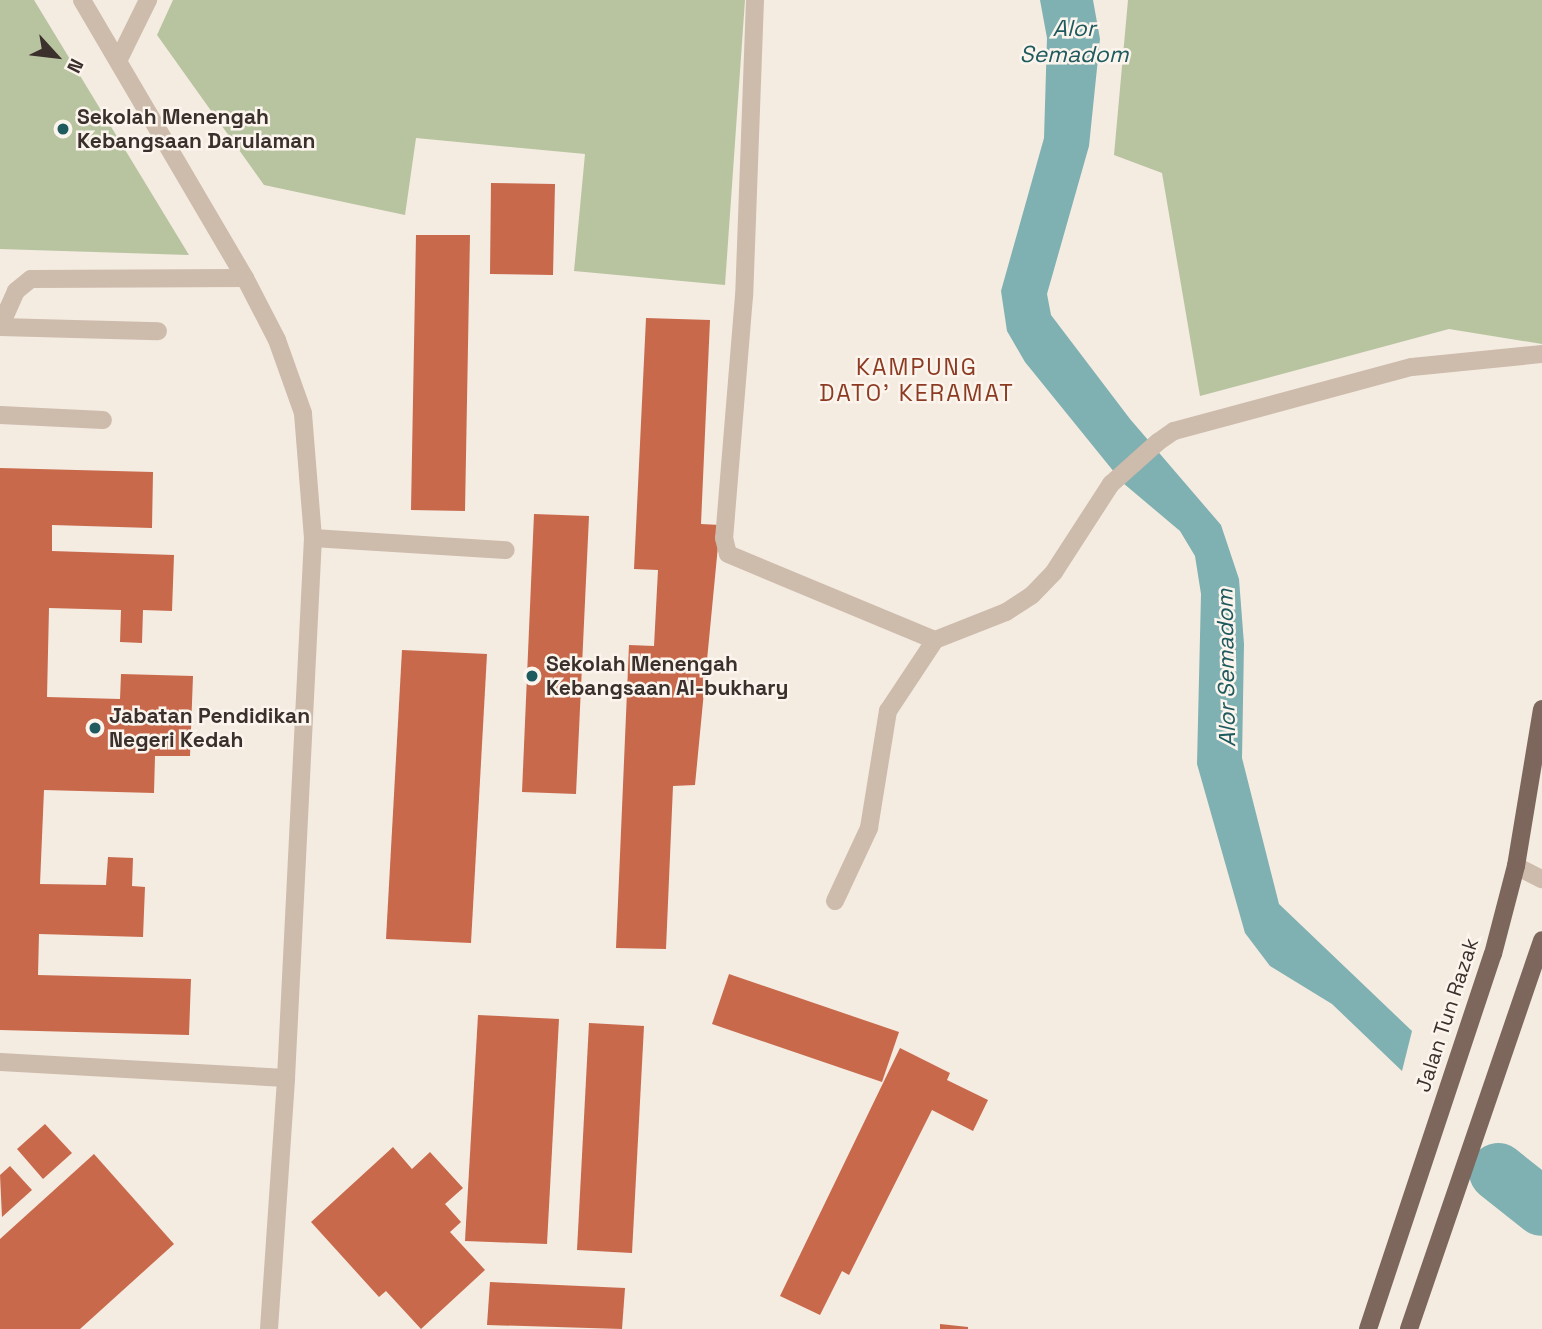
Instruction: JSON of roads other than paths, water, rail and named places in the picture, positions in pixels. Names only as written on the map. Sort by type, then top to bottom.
[{"type":"main road","name":"Jalan Tun Razak","points":[[1368,1329],[1493,954],[1516,866],[1542,709]]},
{"type":"main road","points":[[1409,1329],[1542,940]]},
{"type":"street","points":[[82,0],[245,278],[277,340],[303,413],[313,538],[286,1078],[269,1329]]},
{"type":"street","points":[[119,59],[148,0]]},
{"type":"street","points":[[755,0],[744,296],[724,538],[728,554],[935,640]]},
{"type":"street","points":[[158,331],[0,327],[16,291],[31,279],[245,278]]},
{"type":"street","points":[[835,901],[869,828],[888,710],[935,640],[1006,612],[1032,595],[1054,572],[1111,484],[1158,442],[1174,431],[1412,367],[1542,354]]},
{"type":"street","points":[[0,415],[103,420]]},
{"type":"street","points":[[313,538],[506,551]]},
{"type":"street","points":[[1516,866],[1542,879]]},
{"type":"street","points":[[0,1062],[286,1078]]},
{"type":"water","name":"Alor Semadom","points":[[1040,0],[1093,0],[1100,39],[1089,146],[1047,294],[1051,315],[1130,419],[1221,525],[1239,579],[1244,644],[1242,758],[1279,904],[1412,1031],[1402,1071],[1332,1004],[1270,966],[1245,933],[1197,764],[1201,594],[1195,556],[1180,531],[1123,483],[1025,362],[1007,331],[1001,291],[1044,138],[1047,38]]},
{"type":"waterway","name":"Alor Semadom","points":[[1498,1172],[1542,1207]]},
{"type":"place","name":"Sekolah Menengah Kebangsaan Darulaman","points":[[63,129]]},
{"type":"place","name":"Sekolah Menengah Kebangsaan Al-bukhary","points":[[532,676]]},
{"type":"place","name":"Jabatan Pendidikan Negeri Kedah","points":[[95,728]]},
{"type":"district","name":"KAMPUNG DATO' KERAMAT","points":[[917,380]]}]
